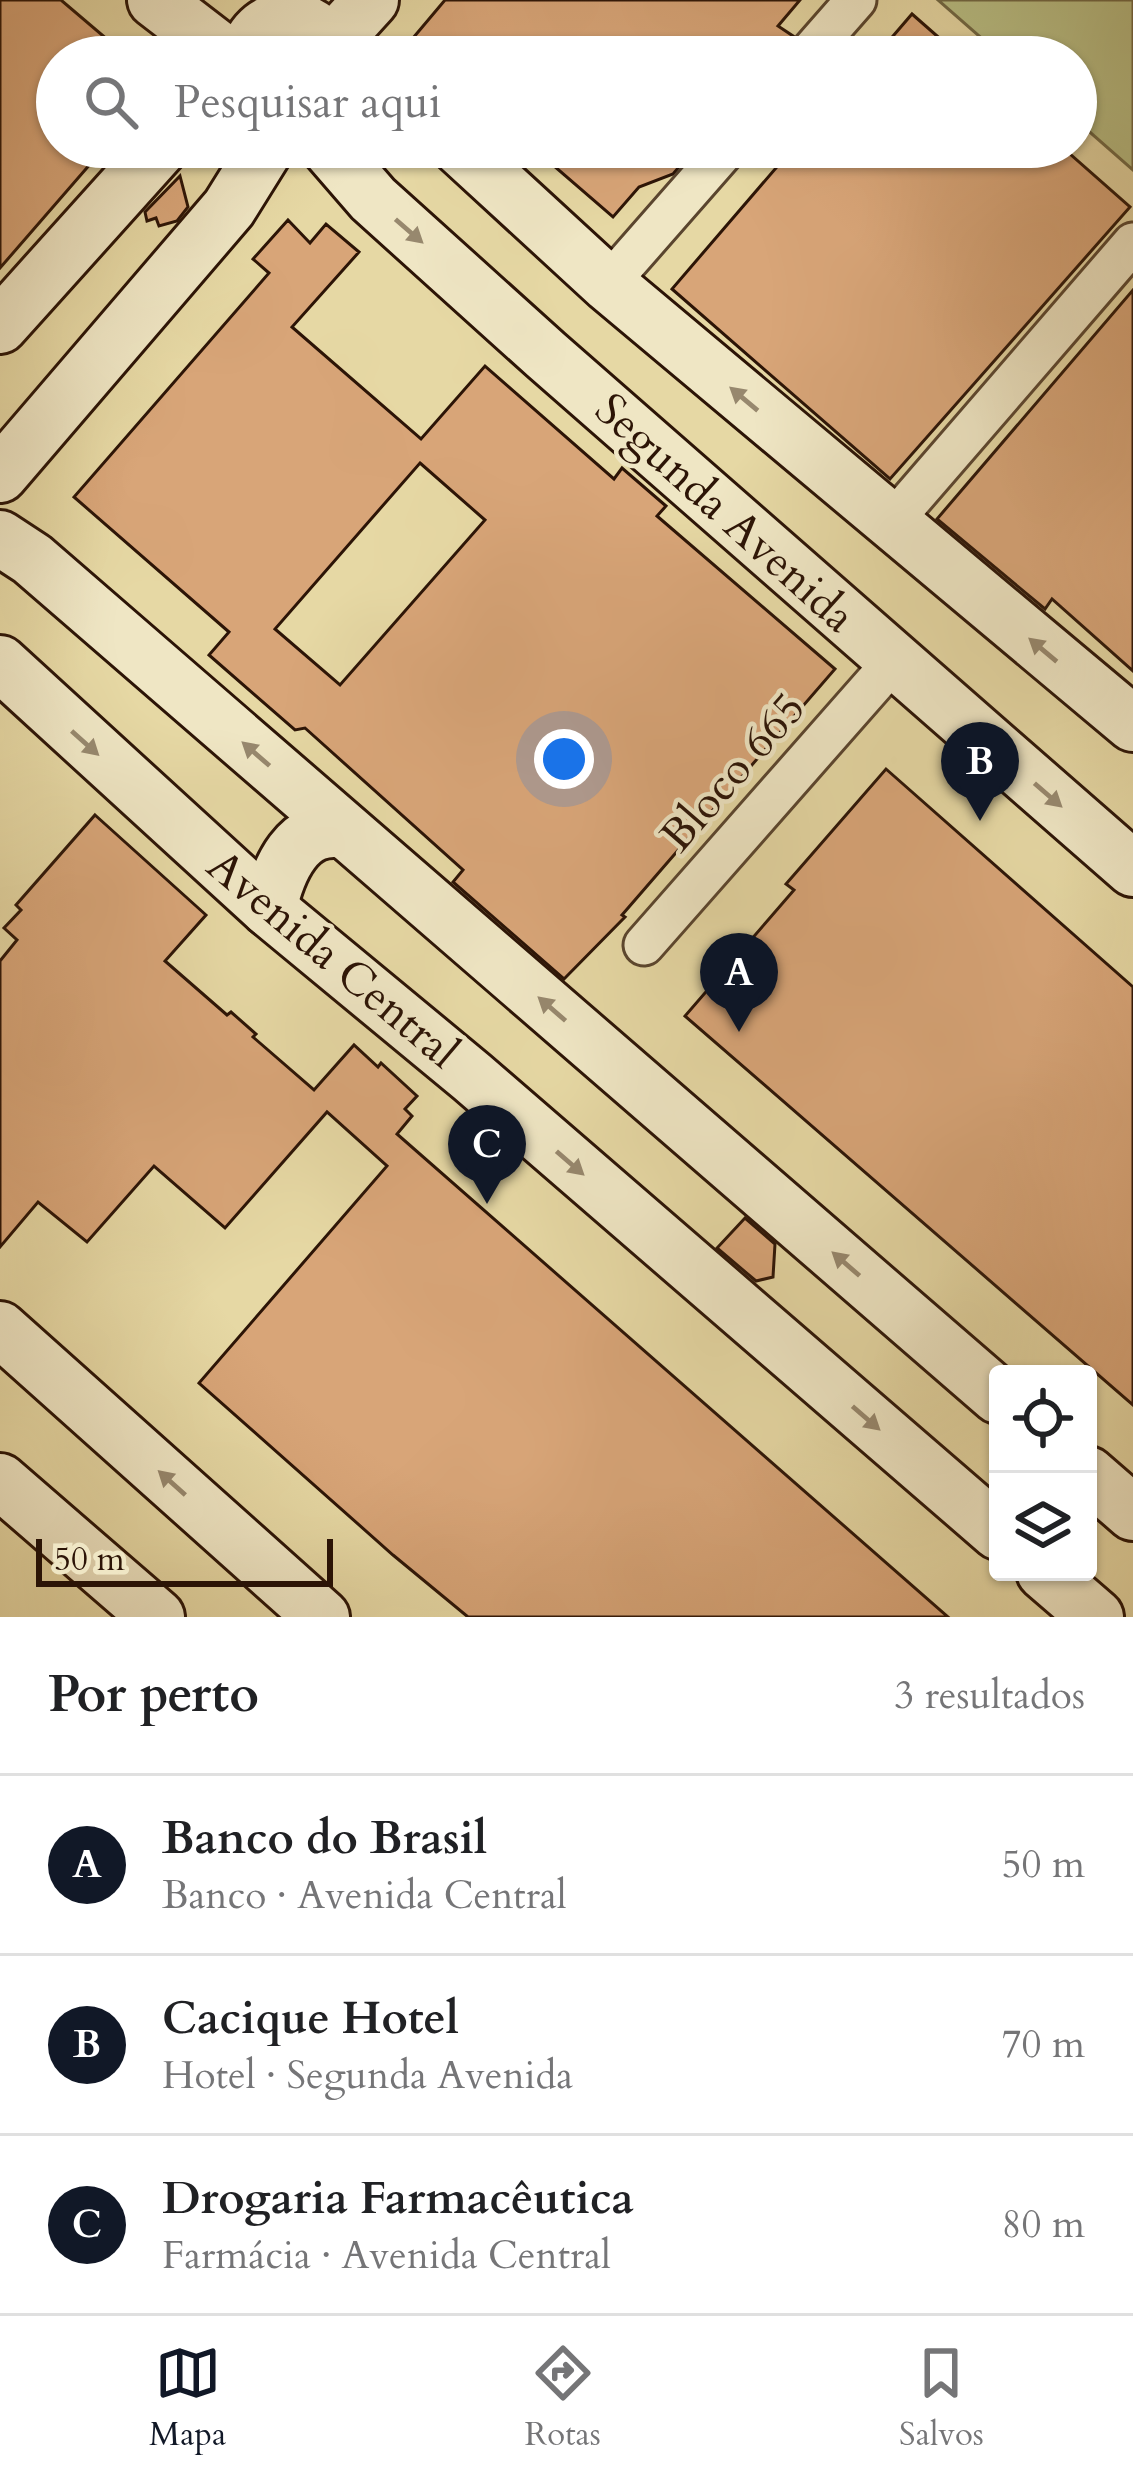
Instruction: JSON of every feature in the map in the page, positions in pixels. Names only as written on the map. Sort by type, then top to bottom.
[{"type":"street","points":[[155,0],[202,36]]},
{"type":"street","points":[[256,36],[265,26],[304,23],[370,0]]},
{"type":"street","points":[[824,36],[856,0]]},
{"type":"street","points":[[0,326],[142,168]]},
{"type":"street","points":[[0,475],[229,208],[254,168]]},
{"type":"street","name":"Segunda Avenida","points":[[346,168],[373,199],[893,662],[1133,868]]},
{"type":"street","name":"Segunda Avenida","points":[[482,168],[608,284],[1133,724]]},
{"type":"street","points":[[608,284],[710,168]]},
{"type":"street","points":[[891,524],[1133,243]]},
{"type":"street","points":[[0,538],[32,560],[989,1388]]},
{"type":"street","name":"Avenida Central","points":[[0,662],[269,910],[472,1077],[989,1524]]},
{"type":"street","name":"Bloco 665","points":[[644,946],[893,662]]},
{"type":"street","points":[[269,910],[276,878],[298,845],[312,833],[331,828],[346,831]]},
{"type":"street","points":[[0,1329],[322,1617]]},
{"type":"street","points":[[0,1481],[157,1617]]},
{"type":"street","points":[[1097,1482],[1133,1513]]},
{"type":"street","points":[[1054,1581],[1096,1617]]},
{"type":"green space","points":[[938,0],[1133,0],[1133,170],[1097,138],[1097,36],[979,36]]},
{"type":"building","points":[[0,0],[61,0],[103,36],[36,36],[36,168],[87,168],[0,268]]},
{"type":"building","points":[[445,0],[800,0],[778,26],[793,36],[415,36]]},
{"type":"building","points":[[912,14],[937,36],[893,36]]},
{"type":"building","points":[[556,168],[678,168],[639,187],[613,217]]},
{"type":"building","points":[[776,168],[1086,168],[1130,207],[890,479],[672,289]]},
{"type":"building","points":[[180,176],[188,207],[177,221],[159,226],[156,218],[147,221],[145,212]]},
{"type":"building","points":[[288,220],[310,243],[326,224],[359,252],[292,327],[421,439],[485,366],[614,479],[622,468],[666,506],[657,516],[835,669],[622,915],[625,917],[564,979],[453,882],[463,870],[305,728],[295,730],[209,655],[229,632],[74,497],[269,273],[253,259]],"holes":[[[420,463],[485,520],[340,685],[275,629]]]},
{"type":"building","points":[[1133,290],[1133,671],[1052,599],[1045,609],[937,519]]},
{"type":"building","points":[[886,769],[1133,987],[1133,1405],[1097,1374],[1097,1365],[1087,1365],[685,1016],[794,890],[786,884]]},
{"type":"building","points":[[95,815],[206,915],[165,961],[227,1015],[231,1012],[314,1090],[354,1045],[378,1067],[381,1063],[417,1096],[405,1109],[412,1116],[397,1134],[948,1617],[468,1617],[199,1383],[387,1166],[327,1112],[225,1228],[154,1166],[87,1242],[38,1202],[0,1247],[0,961],[17,940],[4,928],[21,910],[16,905]]},
{"type":"building","points":[[745,1218],[775,1244],[773,1277],[756,1281],[717,1248]]},
{"type":"place","name":"Cacique Hotel","points":[[980,821]]},
{"type":"place","name":"Banco do Brasil","points":[[739,1032]]},
{"type":"place","name":"Drogaria Farmacêutica","points":[[487,1204]]}]
